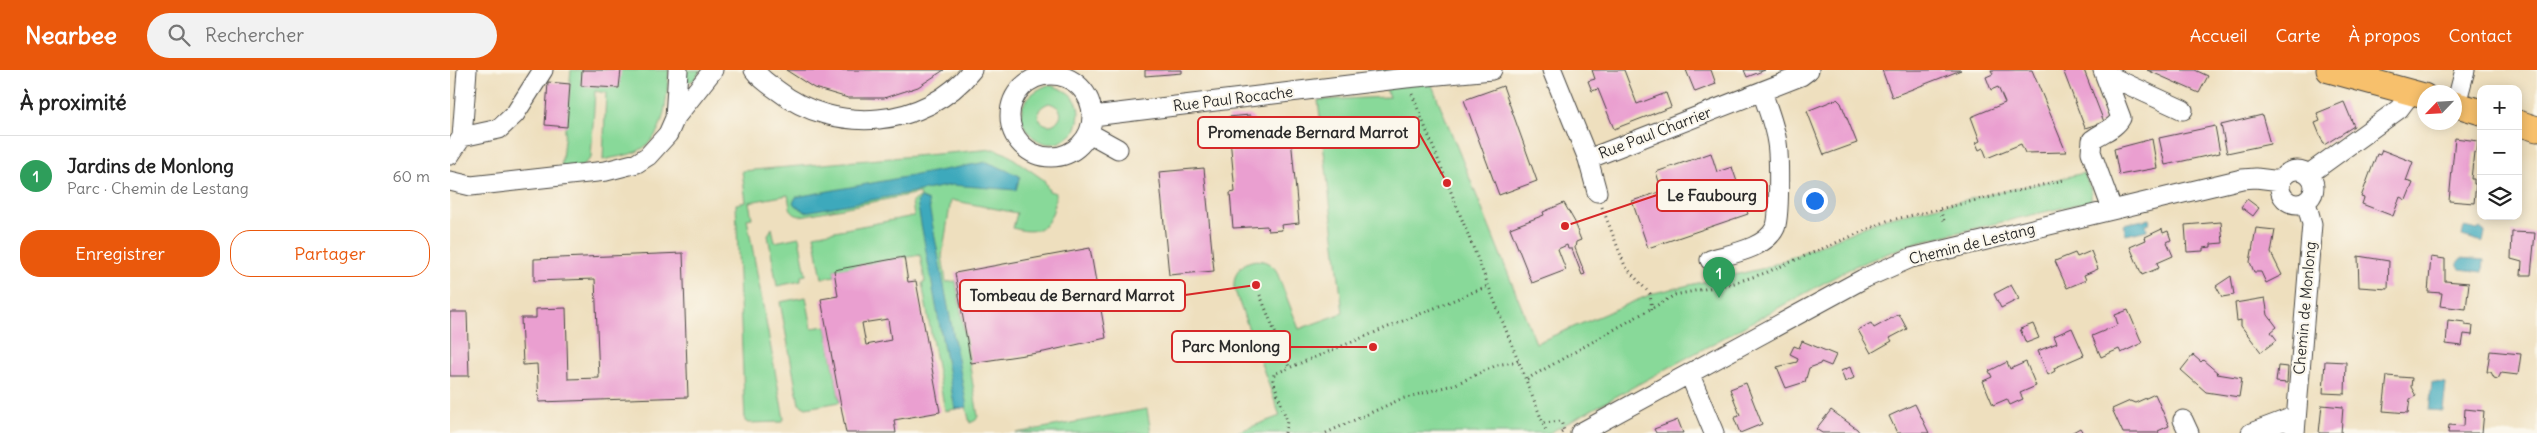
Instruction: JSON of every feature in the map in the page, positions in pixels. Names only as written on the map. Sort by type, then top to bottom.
[{"type":"main road","points":[[2329,70],[2417,95]]},
{"type":"main road","points":[[2462,106],[2477,111]]},
{"type":"main road","points":[[2522,124],[2537,129]]},
{"type":"street","points":[[450,155],[462,137],[467,70]]},
{"type":"street","points":[[462,137],[499,129],[515,114],[543,70]]},
{"type":"street","points":[[450,181],[471,186],[622,168],[648,156],[668,134],[674,118],[678,70]]},
{"type":"street","points":[[674,118],[713,70]]},
{"type":"street","points":[[754,70],[758,76],[792,102],[826,116],[862,121],[898,117],[936,102],[966,78],[972,70]]},
{"type":"street","name":"Rue Paul Rocache","points":[[1091,124],[1406,78],[1492,70]]},
{"type":"street","name":"Rue Paul Charrier","points":[[1552,70],[1588,159],[1801,76],[1809,70]]},
{"type":"street","points":[[2461,85],[2465,70]]},
{"type":"street","points":[[1052,72],[1073,80],[1084,89],[1091,102],[1091,124],[1077,148],[1058,156],[1050,157],[1030,151],[1019,142],[1012,129],[1010,115],[1016,94],[1032,79],[1052,72]]},
{"type":"street","points":[[2104,72],[2183,110]]},
{"type":"street","points":[[2104,72],[2122,118],[2117,126],[2103,131],[2092,140],[2091,152],[2112,210]]},
{"type":"street","points":[[1710,260],[1753,246],[1766,239],[1775,228],[1778,211],[1778,144],[1762,91]]},
{"type":"street","points":[[2308,174],[2417,96]]},
{"type":"street","points":[[1091,124],[1118,149]]},
{"type":"street","points":[[1588,159],[1597,192]]},
{"type":"street","points":[[2295,170],[2308,174],[2314,189],[2306,202],[2296,204],[2286,200],[2280,192],[2281,181],[2285,175],[2295,170]]},
{"type":"street","name":"Chemin de Lestang","points":[[1580,433],[1892,265],[1932,251],[2242,179],[2256,178],[2281,181]]},
{"type":"street","name":"Chemin de Monlong","points":[[2251,433],[2295,424],[2312,224],[2306,202]]},
{"type":"street","points":[[1690,375],[1714,433]]},
{"type":"path","points":[[1406,78],[1547,433]]},
{"type":"path","points":[[1527,379],[1676,295],[1734,283],[1765,273],[1887,221],[2064,180]]},
{"type":"path","points":[[1597,192],[1625,266],[1650,294],[1652,310]]},
{"type":"path","points":[[1940,210],[1945,223]]},
{"type":"path","points":[[1285,433],[1287,421],[1273,380],[1274,374],[1488,286]]},
{"type":"path","points":[[1260,295],[1289,367]]},
{"type":"path","points":[[1326,433],[1401,399],[1456,384],[1497,365],[1519,361]]},
{"type":"path","points":[[1544,424],[1561,420],[1564,431],[1561,433]]},
{"type":"green space","points":[[571,70],[669,70],[666,104],[655,136],[648,144],[634,153],[603,160],[606,93],[595,91],[591,158],[582,166],[561,169]]},
{"type":"green space","points":[[685,70],[701,70],[694,80],[688,82]]},
{"type":"green space","points":[[1379,70],[1426,70],[1536,343],[1654,293],[1765,268],[1886,218],[2084,173],[2091,190],[2091,201],[1917,242],[1855,266],[1549,433],[1235,433],[1280,416],[1234,288],[1237,272],[1248,262],[1255,260],[1270,264],[1276,270],[1299,329],[1343,313],[1318,100],[1389,97]]},
{"type":"green space","points":[[1048,85],[1070,94],[1079,111],[1076,128],[1073,133],[1054,144],[1043,143],[1033,137],[1025,128],[1022,117],[1023,106],[1032,94]],"holes":[[[1049,103],[1059,109],[1060,117],[1053,124],[1044,124],[1038,116],[1039,112],[1042,107]]]},
{"type":"green space","points":[[994,149],[1007,154],[1044,180],[1049,191],[1056,193],[1050,219],[1040,229],[1033,231],[1013,228],[1017,213],[951,200],[942,256],[946,282],[956,281],[978,416],[976,420],[970,423],[966,407],[945,411],[922,283],[925,282],[920,255],[834,270],[835,276],[822,278],[814,235],[914,216],[912,202],[920,197],[919,193],[801,216],[792,212],[788,195],[749,202],[752,218],[747,219],[784,419],[782,422],[748,423],[745,421],[736,204],[746,202],[742,171]]},
{"type":"green space","points":[[772,228],[775,242],[799,237],[806,275],[801,276],[801,281],[777,286],[768,235]]},
{"type":"green space","points":[[806,297],[812,328],[826,326],[840,402],[806,408],[799,404],[780,302]]},
{"type":"green space","points":[[1147,409],[1151,433],[1016,433]]},
{"type":"water","points":[[987,162],[1020,176],[1016,190],[952,185],[805,212],[793,203],[796,197]]},
{"type":"water","points":[[921,198],[928,201],[967,407],[955,409],[917,202]]},
{"type":"water","points":[[2149,219],[2150,223],[2146,224],[2147,230],[2126,235],[2123,224]]},
{"type":"water","points":[[2464,227],[2477,230],[2480,228],[2485,232],[2483,242],[2462,236]]},
{"type":"water","points":[[2461,258],[2484,260],[2483,272],[2460,269],[2457,263]]},
{"type":"water","points":[[2432,382],[2446,383],[2443,411],[2429,410]]},
{"type":"building","points":[[582,70],[621,70],[619,88],[581,86]]},
{"type":"building","points":[[786,70],[944,70],[918,87],[884,98],[848,98],[814,88]]},
{"type":"building","points":[[1145,70],[1182,70],[1182,73],[1145,76]]},
{"type":"building","points":[[1592,70],[1624,70],[1637,104],[1666,93],[1671,107],[1614,129],[1598,89],[1592,91],[1588,81],[1595,79]]},
{"type":"building","points":[[1686,70],[1711,70],[1716,84],[1695,92]]},
{"type":"building","points":[[1744,70],[1765,70],[1747,77]]},
{"type":"building","points":[[1882,70],[1961,70],[1892,97]]},
{"type":"building","points":[[1991,70],[2032,70],[2066,152],[2025,153],[2021,144],[1987,158],[1983,148],[1979,150],[1976,143],[1980,141],[1971,117],[2005,103],[1998,87],[1991,90],[1986,77],[1993,74]]},
{"type":"building","points":[[2063,70],[2084,70],[2104,122],[2085,128]]},
{"type":"building","points":[[2147,70],[2195,70],[2208,76],[2199,93]]},
{"type":"building","points":[[548,82],[570,84],[567,127],[545,125]]},
{"type":"building","points":[[1503,86],[1537,181],[1499,195],[1464,100]]},
{"type":"building","points":[[1837,99],[1841,103],[1857,143],[1824,155],[1807,111]]},
{"type":"building","points":[[2344,102],[2354,126],[2324,145],[2315,123],[2320,121],[2317,113]]},
{"type":"building","points":[[1250,115],[1273,140],[1291,138],[1299,223],[1281,225],[1282,230],[1268,231],[1267,226],[1233,228],[1230,193],[1235,192],[1228,117]]},
{"type":"building","points":[[2262,115],[2270,144],[2227,153],[2221,125]]},
{"type":"building","points":[[2215,126],[2220,153],[2165,165],[2159,138]]},
{"type":"building","points":[[2455,138],[2477,141],[2477,153],[2474,152],[2471,179],[2474,179],[2474,184],[2476,184],[2474,203],[2449,201]]},
{"type":"building","points":[[2152,139],[2157,168],[2119,175],[2114,149]]},
{"type":"building","points":[[2382,150],[2413,162],[2406,181],[2413,183],[2406,200],[2400,197],[2393,216],[2362,204],[2364,198],[2361,197],[2377,154],[2380,155]]},
{"type":"building","points":[[1711,153],[1717,172],[1732,167],[1748,214],[1648,248],[1632,201],[1662,191],[1656,172]]},
{"type":"building","points":[[1204,168],[1214,271],[1169,275],[1159,172]]},
{"type":"building","points":[[2247,199],[2259,208],[2253,216],[2241,207]]},
{"type":"building","points":[[1564,203],[1576,224],[1581,240],[1576,242],[1575,248],[1585,274],[1582,275],[1572,249],[1568,249],[1567,245],[1558,249],[1566,270],[1532,283],[1510,228],[1544,215],[1543,212]]},
{"type":"building","points":[[2221,222],[2223,243],[2211,244],[2211,247],[2203,248],[2203,251],[2187,252],[2185,225]]},
{"type":"building","points":[[2256,228],[2275,230],[2271,253],[2282,275],[2266,283],[2261,272],[2254,272],[2250,262]]},
{"type":"building","points":[[2162,229],[2163,233],[2168,231],[2171,240],[2167,242],[2173,256],[2157,263],[2159,268],[2142,275],[2130,247],[2146,240],[2145,237]]},
{"type":"building","points":[[2512,232],[2535,233],[2531,275],[2521,275],[2522,262],[2511,259]]},
{"type":"building","points":[[1090,248],[1106,338],[1044,352],[971,363],[955,273]],"holes":[[[1041,283],[1042,291],[1048,290],[1052,307],[1025,312],[1022,295],[1029,293],[1027,285]]]},
{"type":"building","points":[[2091,251],[2098,269],[2084,275],[2086,280],[2067,288],[2055,261],[2075,253],[2077,257]]},
{"type":"building","points":[[683,253],[688,397],[539,402],[537,364],[523,365],[521,318],[536,318],[536,309],[566,308],[568,379],[599,378],[595,279],[534,281],[534,259]]},
{"type":"building","points":[[2358,256],[2389,261],[2388,289],[2359,287]]},
{"type":"building","points":[[904,257],[908,282],[916,281],[940,412],[894,420],[896,433],[846,433],[821,299],[838,296],[834,270]],"holes":[[[888,319],[891,340],[866,345],[862,323]]]},
{"type":"building","points":[[2431,257],[2445,259],[2445,281],[2469,283],[2466,309],[2440,306],[2442,293],[2428,292]]},
{"type":"building","points":[[2231,276],[2234,295],[2222,297],[2216,286]]},
{"type":"building","points":[[2011,285],[2019,299],[2001,308],[1994,294]]},
{"type":"building","points":[[2265,298],[2268,315],[2277,327],[2271,332],[2277,340],[2261,352],[2241,326],[2241,320],[2237,321],[2235,303]]},
{"type":"building","points":[[2128,310],[2142,343],[2121,353],[2119,349],[2101,357],[2092,336],[2118,325],[2115,315]]},
{"type":"building","points":[[450,312],[467,312],[469,376],[450,376]]},
{"type":"building","points":[[1899,314],[1907,329],[1890,338],[1892,341],[1871,353],[1858,330],[1871,323],[1874,328]]},
{"type":"building","points":[[2448,320],[2465,322],[2465,325],[2473,326],[2472,335],[2464,334],[2462,346],[2446,344]]},
{"type":"building","points":[[2033,324],[2039,338],[2026,343],[2020,329]]},
{"type":"building","points":[[2072,328],[2084,355],[2054,368],[2055,371],[2048,375],[2038,351],[2057,343],[2054,336]]},
{"type":"building","points":[[1802,341],[1836,355],[1831,366],[1821,362],[1809,368],[1805,382],[1786,388],[1777,367],[1797,362],[1798,358],[1790,354],[1794,346],[1799,348]]},
{"type":"building","points":[[2490,351],[2521,354],[2518,375],[2501,373],[2498,379],[2494,378],[2491,372],[2487,372]]},
{"type":"building","points":[[2193,355],[2201,362],[2203,360],[2217,374],[2242,378],[2239,397],[2206,392],[2181,370]]},
{"type":"building","points":[[2325,361],[2346,362],[2345,394],[2323,393]]},
{"type":"building","points":[[2007,362],[2010,369],[2026,362],[2036,386],[2020,393],[2023,399],[2010,405],[2007,399],[1993,405],[1983,381],[1992,377],[1989,371]]},
{"type":"building","points":[[2278,366],[2288,367],[2287,383],[2276,382]]},
{"type":"building","points":[[1850,367],[1854,378],[1845,382],[1841,371]]},
{"type":"building","points":[[2387,376],[2412,378],[2411,387],[2416,396],[2410,399],[2408,413],[2383,411]]},
{"type":"building","points":[[1746,383],[1762,424],[1740,433],[1734,418],[1740,415],[1730,389]]},
{"type":"building","points":[[2155,394],[2169,426],[2158,431],[2159,433],[2123,433],[2112,409],[2130,401],[2135,403]]},
{"type":"building","points":[[1915,404],[1929,433],[1897,433],[1889,416]]},
{"type":"building","points":[[2322,405],[2343,407],[2341,433],[2319,433]]},
{"type":"building","points":[[2465,409],[2484,411],[2482,433],[2448,433],[2449,425],[2464,426]]},
{"type":"building","points":[[1831,410],[1860,433],[1822,433],[1816,429]]},
{"type":"building","points":[[1678,420],[1683,433],[1656,433],[1654,429]]},
{"type":"building","points":[[2080,428],[2083,433],[2071,433]]},
{"type":"place","name":"Promenade Bernard Marrot","points":[[1447,183]]},
{"type":"place","name":"Le Faubourg","points":[[1565,226]]},
{"type":"place","name":"Tombeau de Bernard Marrot","points":[[1256,285]]},
{"type":"place","name":"Jardins de Monlong","points":[[1719,298]]},
{"type":"place","name":"Parc Monlong","points":[[1373,347]]}]
